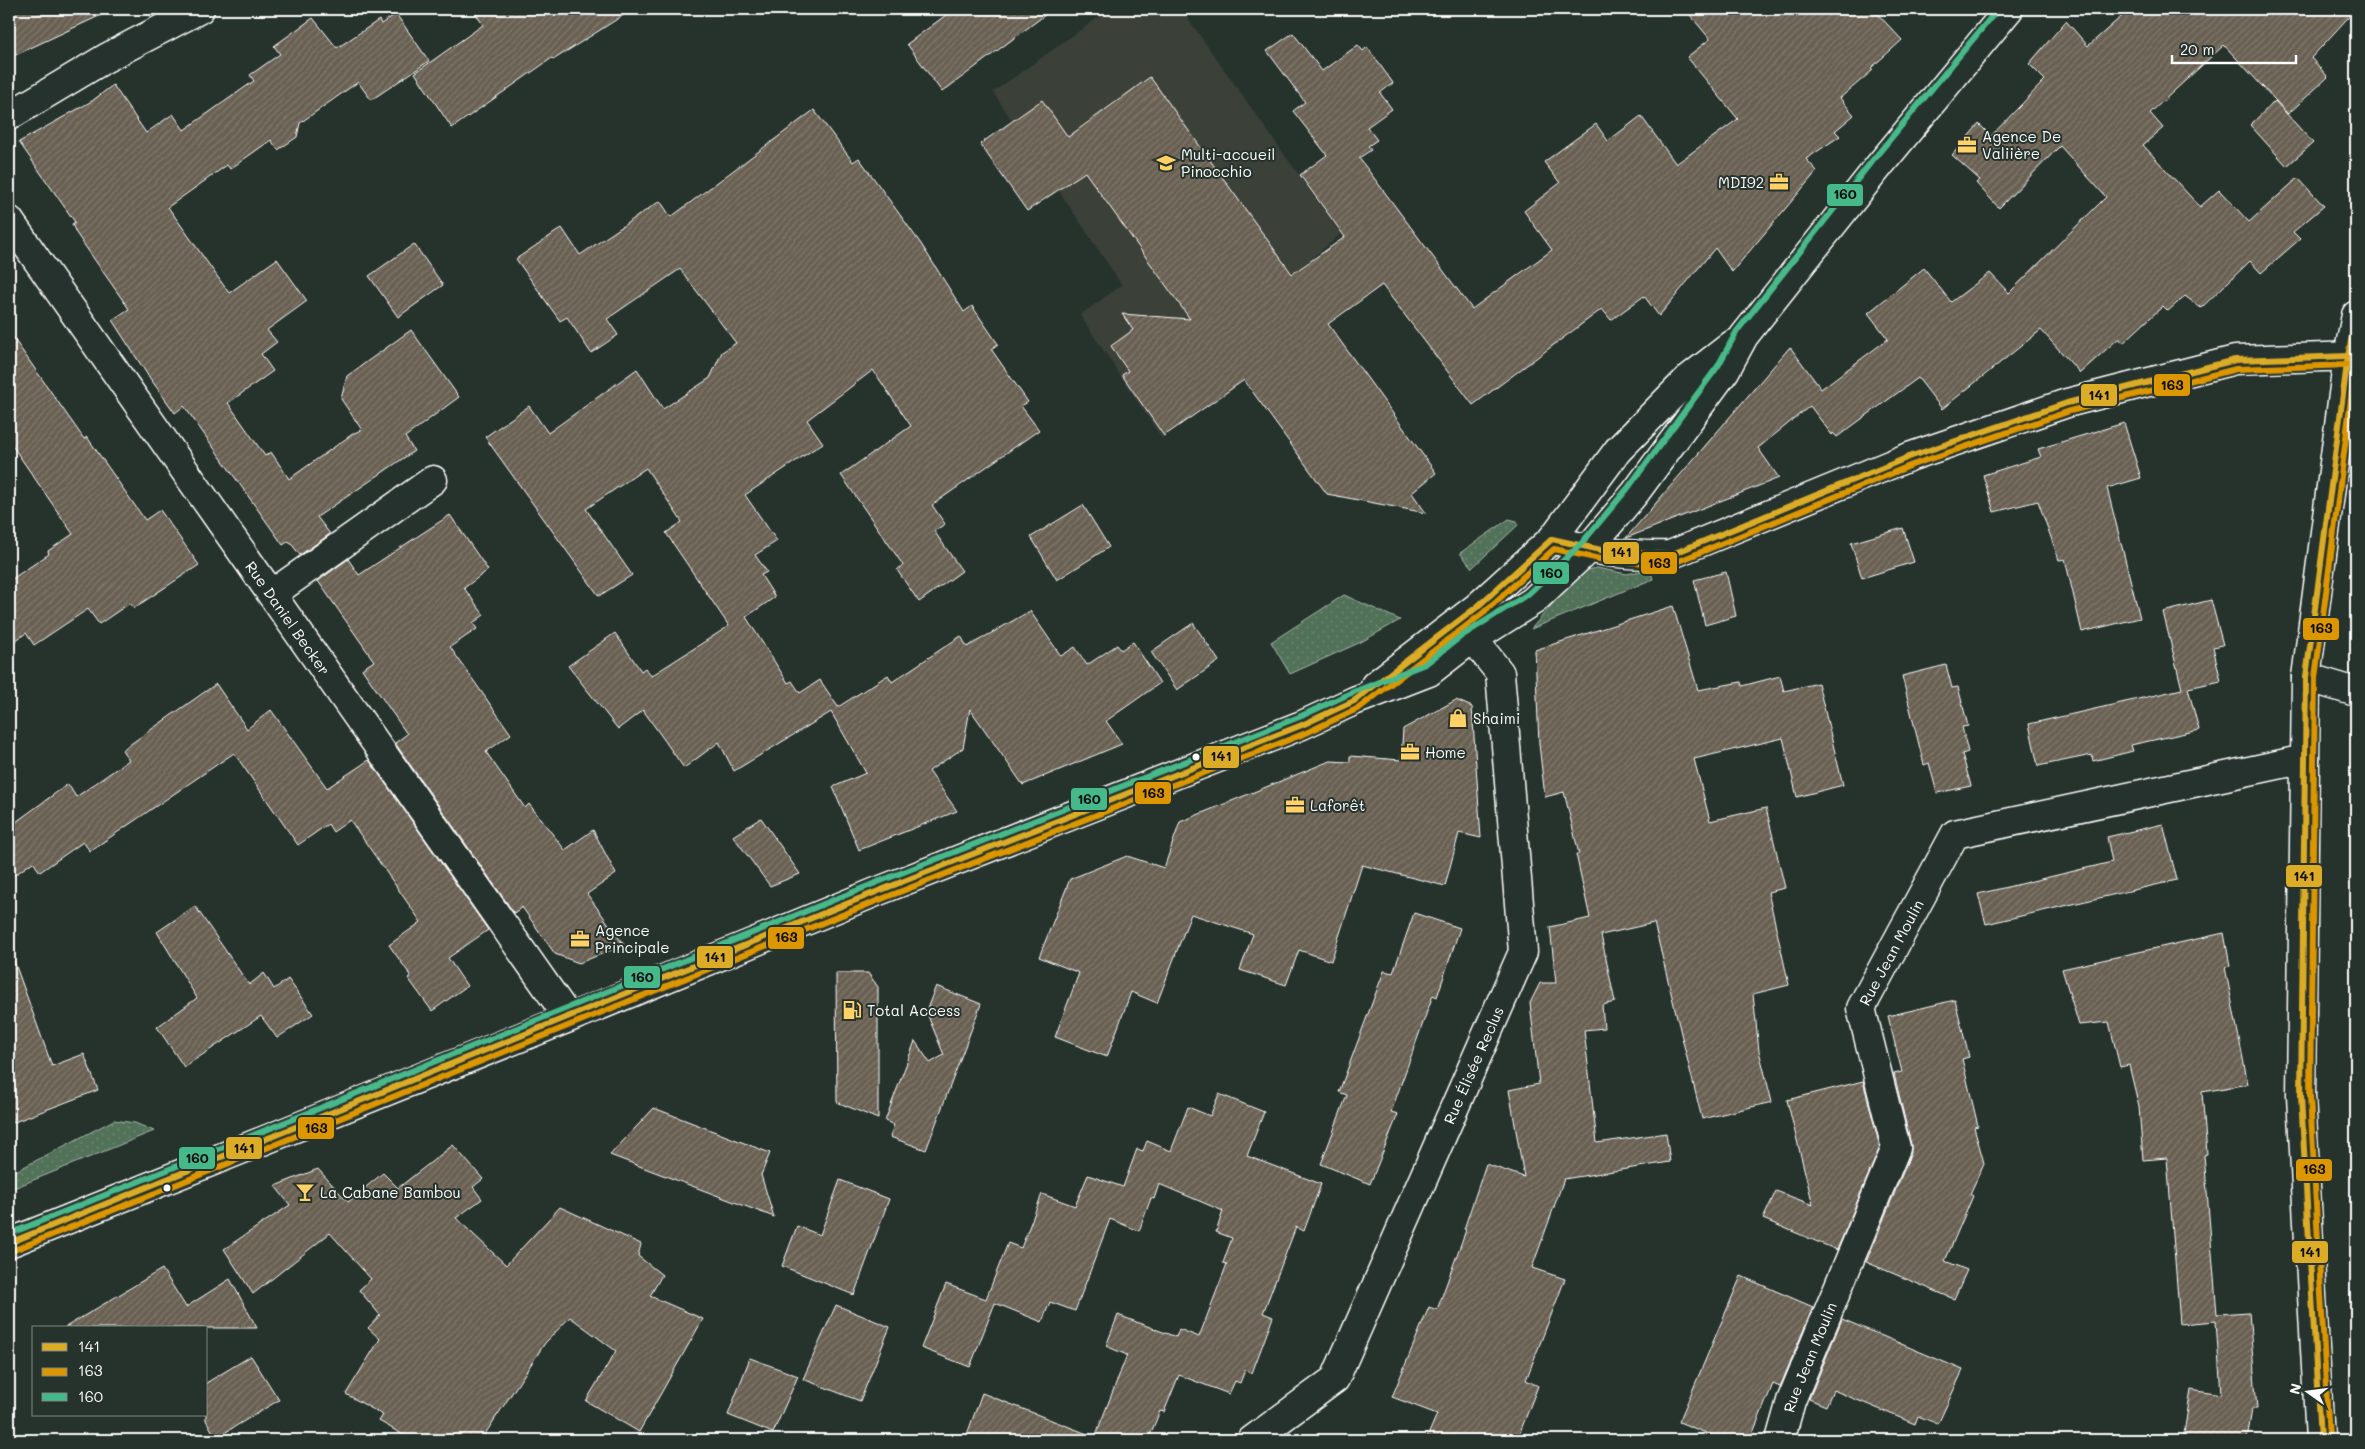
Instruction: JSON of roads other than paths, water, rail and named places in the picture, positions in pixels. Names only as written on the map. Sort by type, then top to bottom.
[{"type":"street","points":[[9,116],[106,58],[200,9]]},
{"type":"street","points":[[9,1243],[876,892],[1302,725],[1354,701],[1429,672],[1465,644],[1533,601],[1587,550],[1634,493],[1724,371],[1744,336],[1879,166],[2010,9]]},
{"type":"street","name":"Rue Daniel Becker","points":[[9,220],[568,1017]]},
{"type":"street","points":[[2320,1440],[2301,1096],[2306,677],[2352,356],[2356,315]]},
{"type":"street","points":[[1354,701],[1477,607],[1552,539],[1618,450],[1688,379],[1744,336]]},
{"type":"street","points":[[1552,539],[1587,550],[1640,556],[1670,555],[1909,457],[2067,403],[2235,360],[2352,356]]},
{"type":"street","points":[[272,594],[433,480]]},
{"type":"street","points":[[1447,631],[1474,640]]},
{"type":"street","name":"Rue Élisée Reclus","points":[[1252,1440],[1335,1379],[1523,952],[1500,673],[1474,640]]},
{"type":"street","points":[[2306,677],[2356,692]]},
{"type":"street","name":"Rue Jean Moulin","points":[[1780,1440],[1791,1400],[1896,1148],[1861,1008],[1955,834],[2305,759]]},
{"type":"place","name":"Agence De Valiière","points":[[1967,145]]},
{"type":"place","name":"Multi-accueil Pinocchio","points":[[1166,163]]},
{"type":"place","name":"MDI92","points":[[1779,182]]},
{"type":"place","name":"Shaimi","points":[[1458,718]]},
{"type":"place","name":"Home","points":[[1410,752]]},
{"type":"place","name":"Laforêt","points":[[1295,805]]},
{"type":"place","name":"Agence Principale","points":[[580,939]]},
{"type":"place","name":"Total Access","points":[[852,1010]]},
{"type":"place","name":"La Cabane Bambou","points":[[305,1192]]}]
